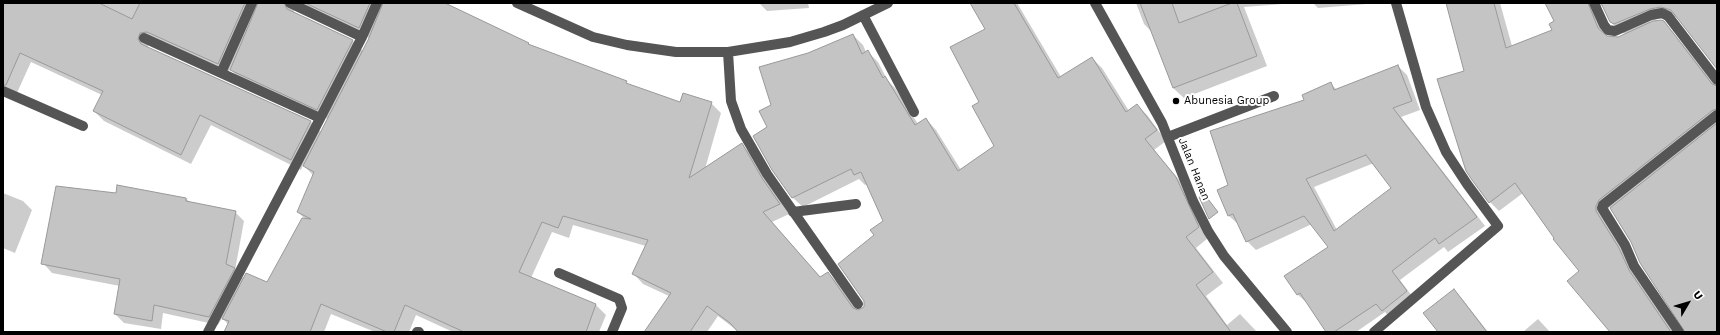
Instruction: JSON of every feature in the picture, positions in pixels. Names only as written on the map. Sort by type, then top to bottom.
[{"type":"street","points":[[221,73],[252,3]]},
{"type":"street","points":[[290,3],[362,37]]},
{"type":"street","points":[[208,332],[362,37],[377,3]]},
{"type":"street","points":[[517,3],[593,37],[627,45],[676,52],[728,52],[790,42],[824,32],[888,3]]},
{"type":"street","name":"Jalan Hanan","points":[[1095,3],[1162,123],[1193,201],[1208,232],[1232,266],[1287,332]]},
{"type":"street","points":[[1374,332],[1498,226],[1467,184],[1446,152],[1426,107],[1396,3]]},
{"type":"street","points":[[1594,3],[1604,25],[1608,30],[1615,31],[1651,15],[1662,13],[1668,16],[1717,80]]},
{"type":"street","points":[[862,15],[914,112]]},
{"type":"street","points":[[144,38],[320,118]]},
{"type":"street","points":[[728,52],[731,101],[741,129],[767,174],[858,304]]},
{"type":"street","points":[[3,91],[84,126]]},
{"type":"street","points":[[1168,137],[1274,96]]},
{"type":"street","points":[[1679,332],[1634,266],[1625,245],[1602,208],[1603,205],[1717,115]]},
{"type":"street","points":[[793,212],[856,204]]},
{"type":"street","points":[[559,273],[619,299],[622,308],[612,332]]},
{"type":"building","points":[[3,3],[99,3],[132,19],[140,3],[245,3],[218,64],[147,32],[140,33],[138,39],[141,44],[311,121],[291,160],[200,115],[181,155],[93,111],[103,91],[20,53],[6,85],[3,85]]},
{"type":"building","points":[[258,3],[284,3],[287,9],[353,40],[317,110],[230,70]]},
{"type":"building","points":[[305,3],[370,3],[359,28]]},
{"type":"building","points":[[383,3],[445,3],[529,43],[528,44],[627,81],[626,83],[680,102],[683,93],[712,102],[689,178],[742,143],[762,178],[780,204],[763,212],[820,277],[828,272],[853,308],[858,310],[864,307],[864,301],[838,264],[874,235],[870,230],[883,221],[861,172],[854,175],[851,169],[792,198],[772,170],[753,136],[767,127],[759,111],[771,105],[759,67],[808,53],[853,34],[862,54],[868,50],[883,78],[885,76],[915,125],[926,118],[958,171],[994,146],[972,106],[979,102],[950,47],[985,29],[970,3],[1014,3],[1058,78],[1092,57],[1126,112],[1137,104],[1157,130],[1145,139],[1176,177],[1199,227],[1186,237],[1213,272],[1196,285],[1231,332],[738,332],[730,323],[707,306],[690,332],[644,332],[671,293],[632,274],[648,240],[563,216],[558,228],[542,222],[519,272],[596,304],[586,332],[464,332],[405,305],[394,332],[387,332],[321,304],[310,332],[224,332],[229,321],[222,319],[246,273],[267,282],[302,218],[311,219],[297,212],[314,172],[303,166],[368,40]]},
{"type":"building","points":[[1140,3],[1172,3],[1179,23],[1232,3],[1237,3],[1257,56],[1173,88]]},
{"type":"building","points":[[1446,3],[1494,3],[1506,48],[1552,30],[1549,24],[1554,21],[1545,3],[1588,3],[1598,28],[1607,36],[1618,37],[1653,21],[1661,20],[1664,21],[1712,84],[1717,86],[1717,109],[1713,110],[1599,200],[1596,206],[1596,211],[1619,248],[1629,270],[1671,332],[1610,332],[1567,281],[1579,271],[1553,239],[1554,238],[1515,183],[1489,203],[1472,180],[1466,171],[1437,79],[1464,71]]},
{"type":"building","points":[[1601,3],[1717,3],[1717,69],[1671,10],[1661,7],[1650,9],[1614,24],[1610,22]]},
{"type":"building","points":[[1398,65],[1412,101],[1393,108],[1477,217],[1439,244],[1435,238],[1392,271],[1407,291],[1382,311],[1376,304],[1334,332],[1326,332],[1300,293],[1297,295],[1284,276],[1328,247],[1304,216],[1246,242],[1233,214],[1228,216],[1217,190],[1228,185],[1210,131],[1304,100],[1302,95],[1331,82],[1334,90]],"holes":[[[1366,155],[1391,188],[1334,231],[1306,179]]]},
{"type":"building","points":[[1717,123],[1717,332],[1685,332],[1640,263],[1631,242],[1610,208]]},
{"type":"building","points":[[117,185],[186,198],[186,201],[236,211],[226,264],[235,268],[209,317],[154,305],[152,321],[114,314],[120,279],[41,264],[56,186],[116,193]]},
{"type":"building","points":[[1205,195],[1218,212],[1209,219],[1199,197]]},
{"type":"building","points":[[1454,289],[1487,332],[1438,332],[1423,313]]},
{"type":"place","name":"Abunesia Group","points":[[1176,101]]}]
